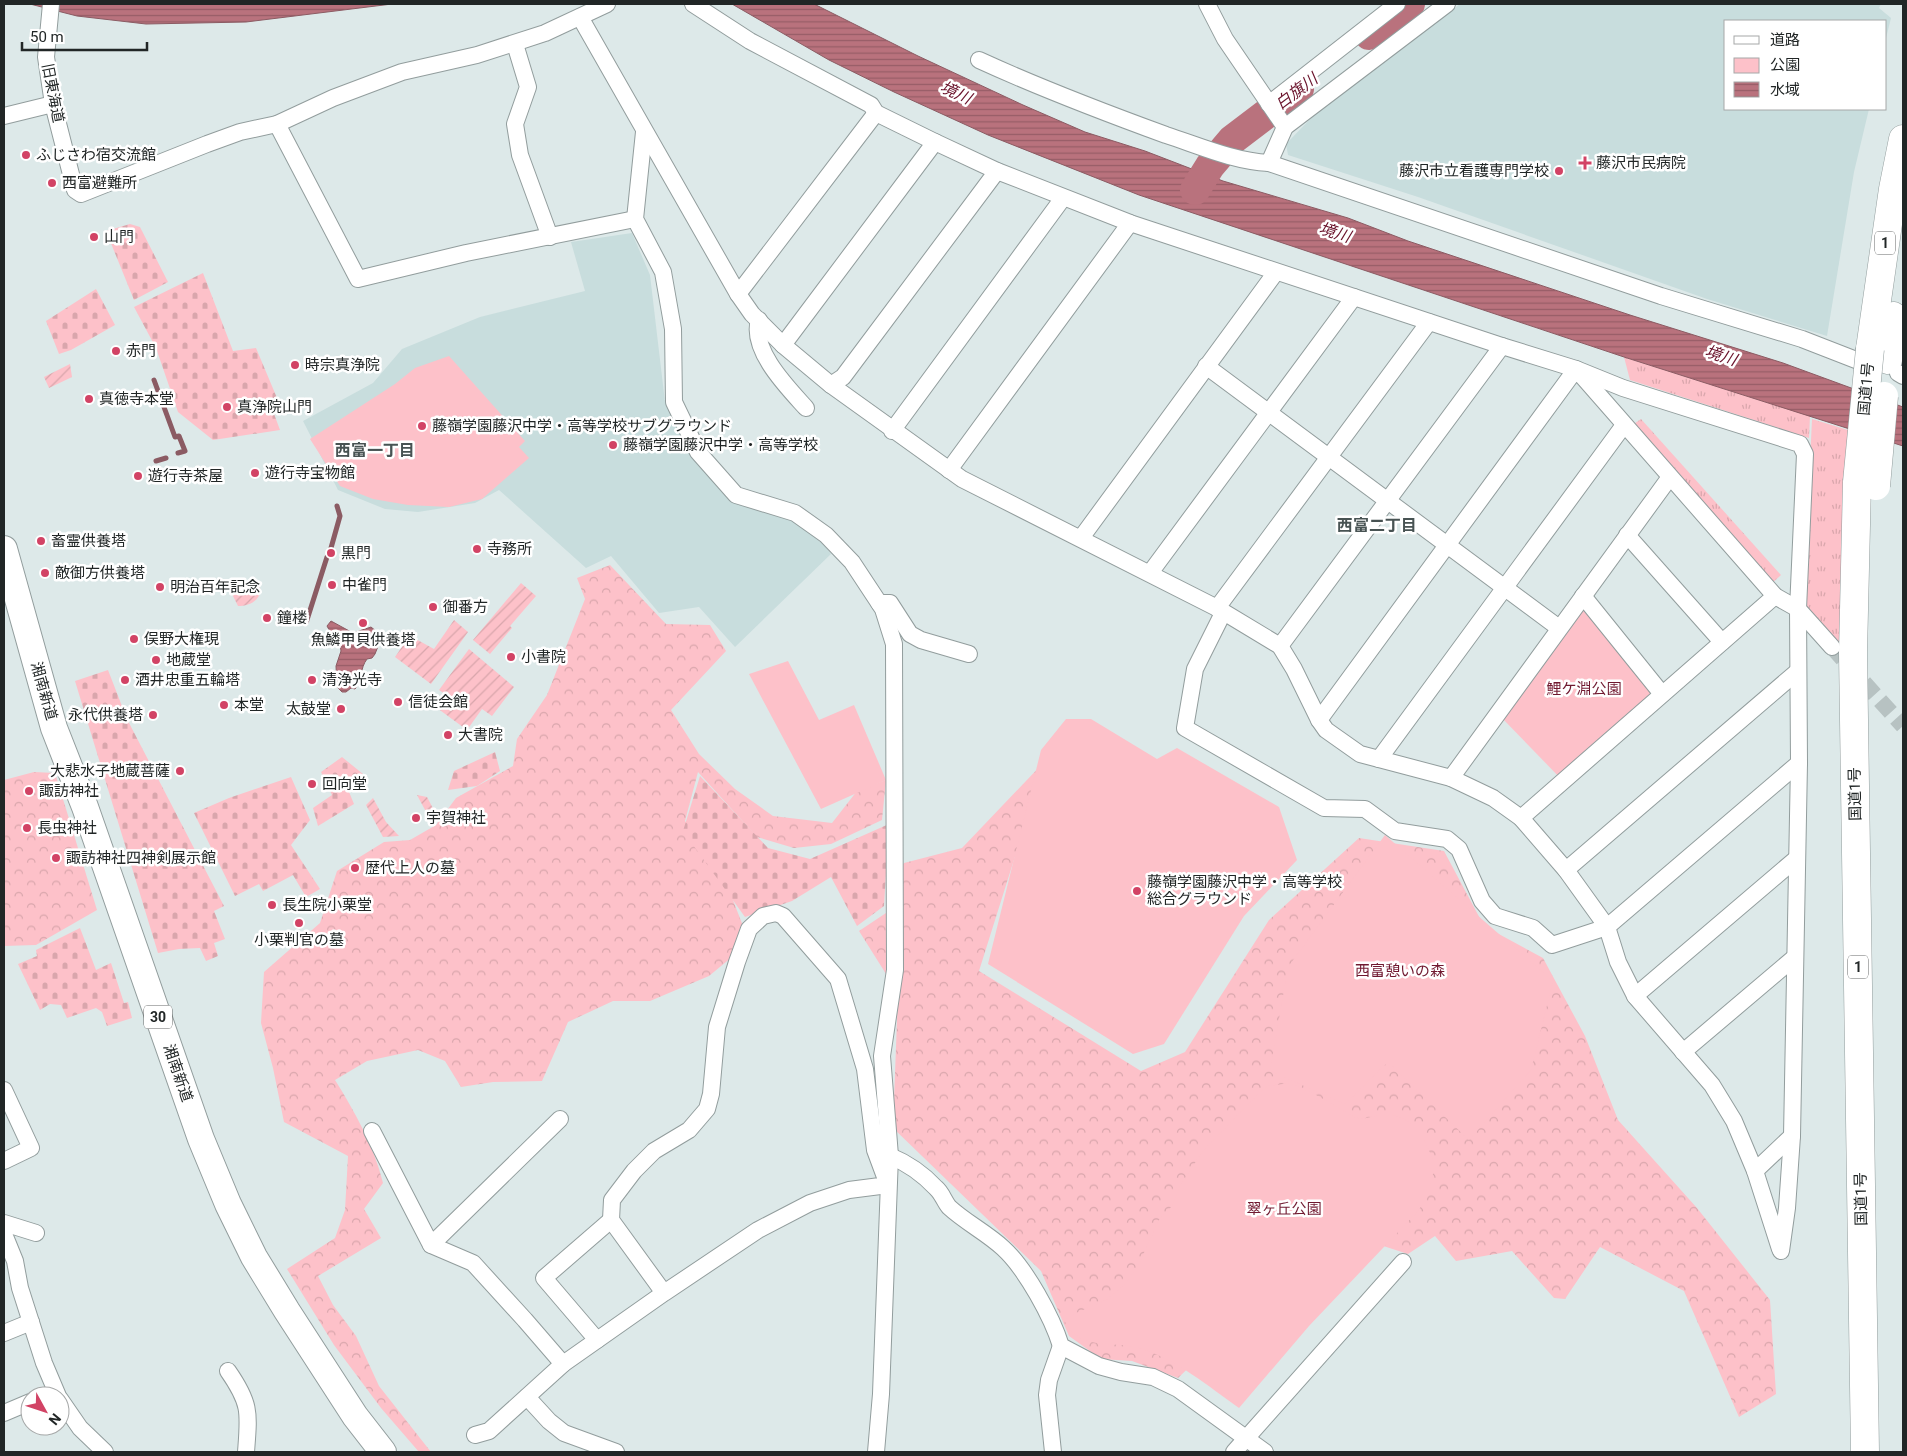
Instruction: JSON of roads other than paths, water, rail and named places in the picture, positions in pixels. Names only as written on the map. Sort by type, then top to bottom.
[{"type":"highway","name":"国道1号","points":[[1883,363],[1893,189],[1903,138]]},
{"type":"highway","name":"国道1号","points":[[1865,1452],[1853,653],[1867,484],[1883,363],[1903,247]]},
{"type":"highway","name":"国道1号","points":[[1867,484],[1872,576],[1884,1452]]},
{"type":"main road","name":"湘南新道","points":[[4,549],[54,728],[85,807],[201,1139],[228,1204],[254,1256],[287,1311],[355,1416],[383,1452]]},
{"type":"street","name":"旧東海道","points":[[51,4],[46,57],[53,104],[74,190],[81,194],[206,144],[240,132],[278,124]]},
{"type":"street","points":[[607,4],[546,33],[515,44],[477,55],[402,72],[334,98],[278,124],[358,279],[466,253],[635,219]]},
{"type":"street","points":[[580,17],[738,294],[783,345],[831,386],[962,479],[1150,573],[1220,610],[1280,646],[1326,730],[1360,754],[1451,778],[1493,798],[1521,818],[1566,870],[1607,927],[1618,962],[1635,996],[1712,1085],[1734,1120],[1755,1170],[1781,1251],[1787,1208],[1792,1136],[1799,763],[1798,609],[1805,454],[1800,444],[1623,388],[1576,368],[1502,346],[1276,272],[1130,223],[1064,198],[997,171],[876,113],[871,105],[750,41],[693,4]]},
{"type":"street","points":[[1207,4],[1225,40],[1285,127]]},
{"type":"street","points":[[1269,104],[1397,4]]},
{"type":"street","points":[[1269,163],[1285,127],[1447,4]]},
{"type":"street","points":[[515,44],[528,87],[515,124],[520,155],[550,237]]},
{"type":"street","points":[[979,60],[1069,99],[1209,150],[1240,159],[1269,163],[1661,296],[1802,339],[1834,351],[1883,363]]},
{"type":"street","points":[[4,116],[53,104]]},
{"type":"street","points":[[738,294],[876,113]]},
{"type":"street","points":[[644,132],[635,219],[663,272],[673,329],[674,402],[698,452],[736,495],[796,513],[826,535],[852,562],[880,604],[894,644],[895,970],[882,1056],[890,1156],[881,1394],[876,1452]]},
{"type":"street","points":[[783,345],[935,142]]},
{"type":"street","points":[[831,386],[843,377],[997,171]]},
{"type":"street","points":[[892,430],[1064,198]]},
{"type":"street","points":[[949,470],[1130,223]]},
{"type":"street","points":[[1081,538],[1276,272]]},
{"type":"street","points":[[1150,573],[1354,297]]},
{"type":"street","points":[[759,320],[757,338],[775,373],[806,408]]},
{"type":"street","points":[[1429,322],[1329,457],[1220,610],[1194,669],[1184,728],[1324,808],[1365,809],[1395,831],[1447,839],[1459,849],[1482,901],[1495,916],[1533,928],[1552,945],[1607,927],[1799,763]]},
{"type":"street","points":[[1280,646],[1502,346]]},
{"type":"street","points":[[1206,366],[1559,628]]},
{"type":"street","points":[[1576,368],[1775,596],[1798,609],[1832,647]]},
{"type":"street","points":[[1319,720],[1576,368]]},
{"type":"street","points":[[1379,758],[1624,425]]},
{"type":"street","points":[[1451,778],[1670,477]]},
{"type":"street","points":[[1627,535],[1722,642]]},
{"type":"street","points":[[1582,596],[1662,694]]},
{"type":"street","points":[[1521,818],[1775,596]]},
{"type":"street","points":[[880,604],[890,603],[910,634],[921,640],[969,654]]},
{"type":"street","points":[[1566,870],[1798,671]]},
{"type":"street","points":[[1635,996],[1797,858]]},
{"type":"street","points":[[664,1293],[611,1220],[612,1200],[634,1172],[654,1152],[689,1130],[707,1109],[711,1094],[717,1027],[736,962],[749,929],[763,916],[776,913],[783,916],[838,979],[865,1069],[875,1150],[888,1185]]},
{"type":"street","points":[[1683,1052],[1795,957]]},
{"type":"street","points":[[4,1090],[31,1148],[4,1161]]},
{"type":"street","points":[[431,1245],[560,1119]]},
{"type":"street","points":[[372,1131],[431,1245],[473,1263],[563,1364]]},
{"type":"street","points":[[1755,1170],[1792,1136]]},
{"type":"street","points":[[890,1156],[913,1168],[937,1188],[948,1206],[983,1231],[1005,1250],[1032,1285],[1057,1334],[1061,1346],[1049,1380],[1047,1395],[1053,1452]]},
{"type":"street","points":[[475,1435],[490,1431],[563,1364],[758,1230],[810,1203],[849,1190],[888,1185]]},
{"type":"street","points":[[597,1340],[544,1278],[611,1220]]},
{"type":"street","points":[[4,1223],[36,1232]]},
{"type":"street","points":[[4,1234],[10,1269],[20,1288],[52,1386]]},
{"type":"street","points":[[1234,1452],[1402,1262]]},
{"type":"street","points":[[4,1333],[31,1322]]},
{"type":"street","points":[[1061,1346],[1099,1366],[1153,1377],[1178,1389],[1265,1452]]},
{"type":"street","points":[[228,1371],[242,1392],[248,1414],[246,1452]]},
{"type":"street","points":[[527,1398],[564,1434],[616,1452]]},
{"type":"street","points":[[4,1413],[20,1406]]},
{"type":"street","points":[[70,1415],[80,1428],[105,1452]]},
{"type":"water","points":[[30,4],[392,4],[246,22],[146,24],[77,16]]},
{"type":"water","name":"境川","points":[[732,4],[814,4],[918,56],[1085,132],[1145,151],[1223,181],[1348,218],[1408,241],[1630,315],[1783,363],[1903,407],[1903,446],[1624,357],[1139,195],[988,135],[894,92],[829,60]]},
{"type":"water","points":[[331,621],[353,633],[371,627],[382,636],[375,654],[372,658],[367,659],[363,666],[355,689],[351,688],[346,692],[342,692],[337,687],[336,666],[341,651],[340,644],[327,626]]},
{"type":"waterway","name":"白旗川","points":[[1369,35],[1410,4]]},
{"type":"waterway","name":"白旗川","points":[[1195,190],[1210,166],[1232,140],[1299,89]]},
{"type":"waterway","points":[[154,380],[175,437],[179,436],[185,451],[178,453]]},
{"type":"waterway","points":[[156,461],[166,458]]},
{"type":"waterway","points":[[331,548],[340,516],[337,506]]},
{"type":"waterway","points":[[306,623],[327,557]]},
{"type":"tunnel","points":[[1832,647],[1903,726]]},
{"type":"place","name":"ふじさわ宿交流館","points":[[26,155]]},
{"type":"place","name":"藤沢市民病院","points":[[1585,163]]},
{"type":"place","name":"藤沢市立看護専門学校","points":[[1559,171]]},
{"type":"place","name":"西富避難所","points":[[52,183]]},
{"type":"place","name":"山門","points":[[94,237]]},
{"type":"place","name":"赤門","points":[[116,351]]},
{"type":"place","name":"時宗真浄院","points":[[295,365]]},
{"type":"place","name":"真徳寺本堂","points":[[89,399]]},
{"type":"place","name":"真浄院山門","points":[[227,407]]},
{"type":"place","name":"藤嶺学園藤沢中学・高等学校サブグラウンド","points":[[422,426]]},
{"type":"place","name":"藤嶺学園藤沢中学・高等学校","points":[[613,445]]},
{"type":"place","name":"遊行寺宝物館","points":[[255,473]]},
{"type":"place","name":"遊行寺茶屋","points":[[138,476]]},
{"type":"place","name":"畜霊供養塔","points":[[41,541]]},
{"type":"place","name":"寺務所","points":[[477,549]]},
{"type":"place","name":"黒門","points":[[331,553]]},
{"type":"place","name":"敵御方供養塔","points":[[45,573]]},
{"type":"place","name":"中雀門","points":[[332,585]]},
{"type":"place","name":"明治百年記念","points":[[160,587]]},
{"type":"place","name":"御番方","points":[[433,607]]},
{"type":"place","name":"鐘楼","points":[[267,618]]},
{"type":"place","name":"魚鱗甲貝供養塔","points":[[363,623]]},
{"type":"place","name":"俣野大権現","points":[[134,639]]},
{"type":"place","name":"小書院","points":[[511,657]]},
{"type":"place","name":"地蔵堂","points":[[156,660]]},
{"type":"place","name":"酒井忠重五輪塔","points":[[125,680]]},
{"type":"place","name":"清浄光寺","points":[[312,680]]},
{"type":"place","name":"信徒会館","points":[[398,702]]},
{"type":"place","name":"本堂","points":[[224,705]]},
{"type":"place","name":"太鼓堂","points":[[341,709]]},
{"type":"place","name":"永代供養塔","points":[[153,715]]},
{"type":"place","name":"大書院","points":[[448,735]]},
{"type":"place","name":"大悲水子地蔵菩薩","points":[[180,771]]},
{"type":"place","name":"回向堂","points":[[312,784]]},
{"type":"place","name":"諏訪神社","points":[[29,791]]},
{"type":"place","name":"宇賀神社","points":[[416,818]]},
{"type":"place","name":"長虫神社","points":[[27,828]]},
{"type":"place","name":"諏訪神社四神剣展示館","points":[[56,858]]},
{"type":"place","name":"歴代上人の墓","points":[[355,868]]},
{"type":"place","name":"藤嶺学園藤沢中学・高等学校 総合グラウンド","points":[[1137,891]]},
{"type":"place","name":"長生院小栗堂","points":[[272,905]]},
{"type":"place","name":"小栗判官の墓","points":[[299,923]]},
{"type":"district","name":"西富一丁目","points":[[375,450]]},
{"type":"district","name":"西富二丁目","points":[[1377,525]]},
{"type":"park label","name":"鯉ケ淵公園","points":[[1584,689]]},
{"type":"park label","name":"西富憩いの森","points":[[1400,971]]},
{"type":"park label","name":"翠ヶ丘公園","points":[[1284,1209]]}]
